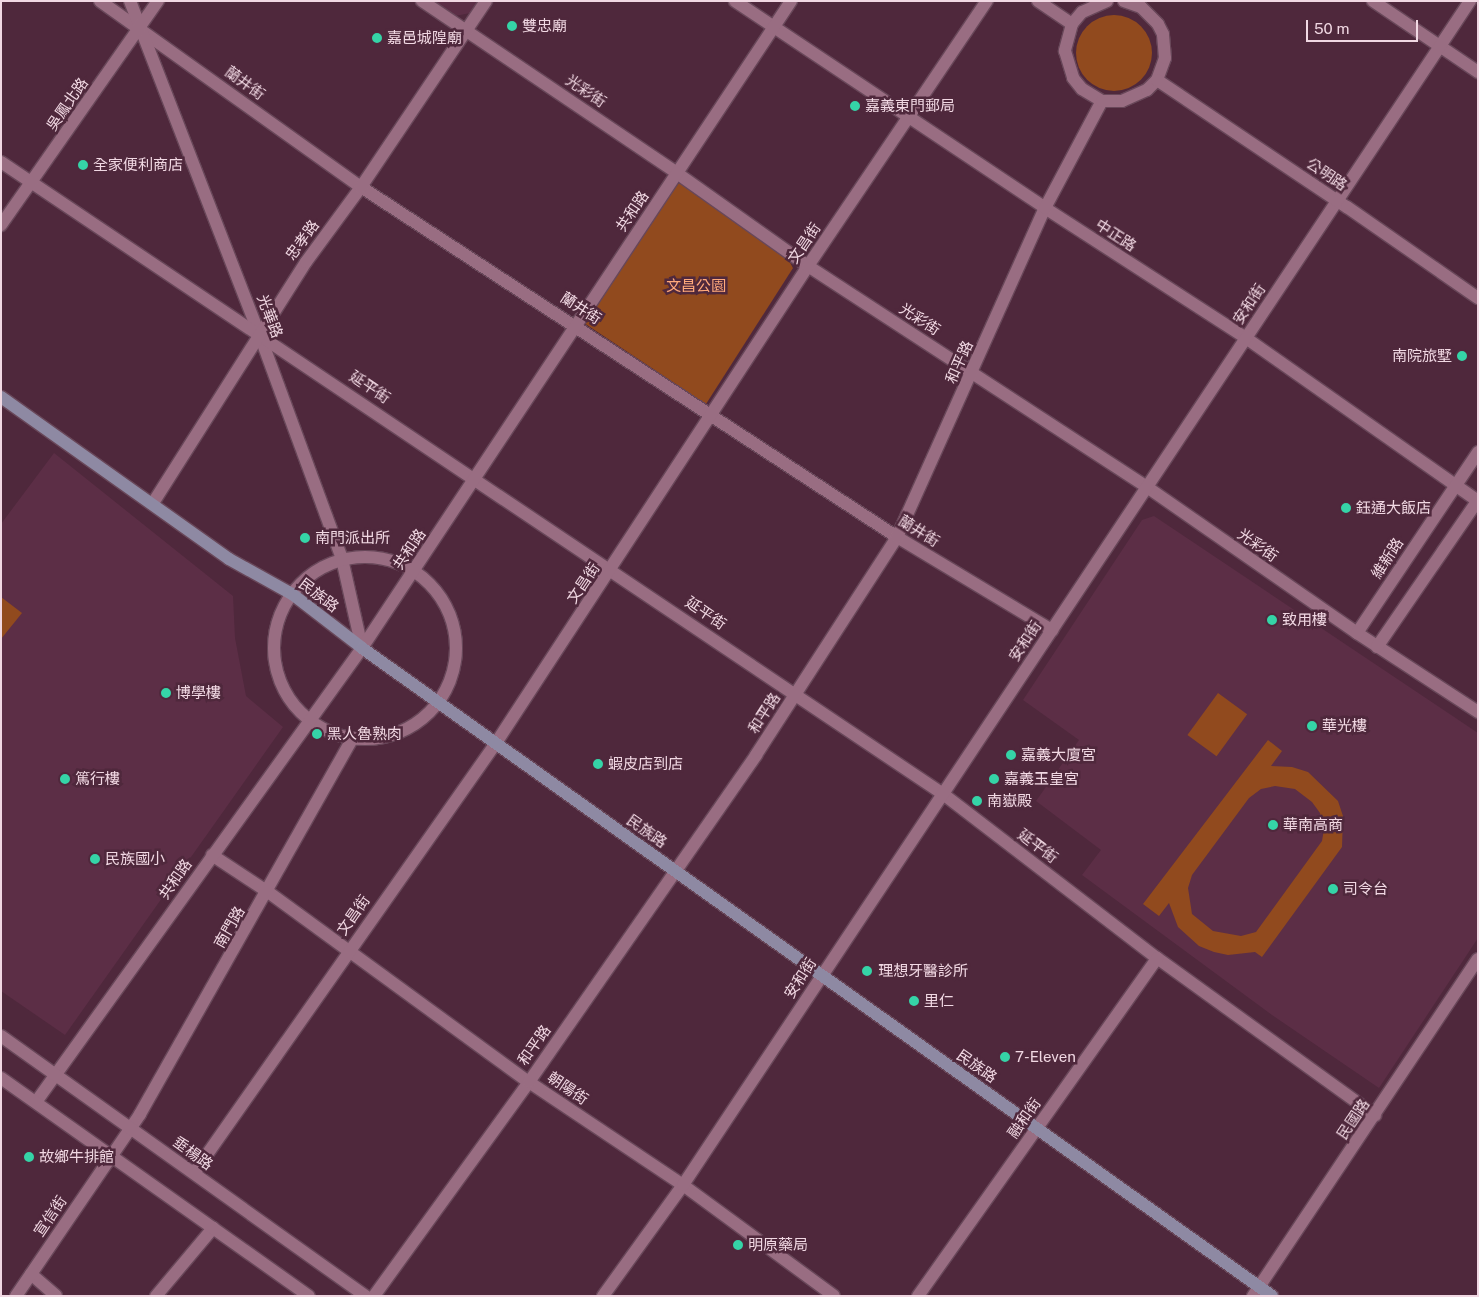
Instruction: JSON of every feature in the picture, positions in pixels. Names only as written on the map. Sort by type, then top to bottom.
[{"type":"main road","name":"民族路","points":[[1,397],[153,503],[229,560],[292,594],[362,648],[1036,1128],[1256,1291],[1272,1296]]},
{"type":"street","name":"蘭井街","points":[[100,1],[361,187],[576,324],[897,537],[1052,630]]},
{"type":"street","name":"光華路","points":[[130,1],[259,333],[342,559],[362,648]]},
{"type":"street","name":"吳鳳北路","points":[[1,225],[158,1]]},
{"type":"street","name":"光彩街","points":[[422,1],[677,173],[808,266],[1147,487],[1377,647],[1478,712]]},
{"type":"street","name":"忠孝路","points":[[153,503],[259,333],[306,262],[361,187],[486,1]]},
{"type":"street","name":"中正路","points":[[735,1],[1045,208],[1246,338],[1478,500]]},
{"type":"street","name":"共和路","points":[[36,1102],[308,720],[362,648],[791,1]]},
{"type":"street","name":"文昌街","points":[[194,1173],[347,952],[496,744],[808,266],[987,1]]},
{"type":"street","points":[[1038,1],[1072,24]]},
{"type":"street","points":[[1107,1],[1082,12],[1072,24],[1067,37],[1067,65],[1082,89],[1102,101],[1135,98],[1157,80],[1166,58],[1164,34],[1150,14],[1142,4],[1124,1]]},
{"type":"street","points":[[1373,1],[1478,72]]},
{"type":"street","name":"安和街","points":[[603,1296],[683,1185],[821,974],[943,794],[1470,1]]},
{"type":"street","name":"公明路","points":[[1157,80],[1338,200],[1478,298]]},
{"type":"street","name":"和平路","points":[[374,1296],[529,1082],[795,694],[897,537],[973,372],[1045,208],[1102,101]]},
{"type":"street","name":"延平街","points":[[1,162],[612,569],[943,794],[1157,958],[1375,1115]]},
{"type":"street","name":"維新路","points":[[1357,633],[1478,452]]},
{"type":"street","points":[[1377,647],[1478,500]]},
{"type":"street","points":[[367,556],[391,560],[414,570],[441,598],[451,614],[457,642],[454,671],[438,702],[426,718],[403,732],[377,740],[352,739],[328,732],[308,720],[289,699],[277,673],[273,644],[277,626],[292,594],[307,577],[342,559],[367,556]]},
{"type":"street","name":"南門路","points":[[112,1155],[130,1128],[268,892],[352,739]]},
{"type":"street","name":"朝陽街","points":[[212,855],[268,892],[347,952],[529,1082],[683,1185],[834,1296]]},
{"type":"street","name":"融和街","points":[[918,1296],[1157,958]]},
{"type":"street","name":"民國路","points":[[1256,1291],[1478,959]]},
{"type":"street","name":"垂楊路","points":[[1,1036],[366,1296]]},
{"type":"street","points":[[1,1078],[309,1296]]},
{"type":"street","name":"宣信街","points":[[16,1296],[112,1155]]},
{"type":"street","points":[[156,1296],[213,1228]]},
{"type":"street","points":[[30,1274],[56,1296]]},
{"type":"shaded area","points":[[433,1],[482,1],[475,12],[455,16]]},
{"type":"shaded area","name":"民族國小","points":[[54,453],[233,596],[235,638],[246,696],[283,727],[65,1035],[1,991],[1,524]]},
{"type":"shaded area","name":"華南高商","points":[[1154,516],[1478,733],[1478,938],[1379,1088],[1272,1015],[1082,875],[1101,850],[1036,801],[1079,740],[1023,700],[1142,520]]},
{"type":"green space","points":[[1114,15],[1128,18],[1141,26],[1149,39],[1152,53],[1149,67],[1141,80],[1128,88],[1114,91],[1100,88],[1087,80],[1079,67],[1076,53],[1079,39],[1087,26],[1100,18]]},
{"type":"green space","name":"文昌公園","points":[[683,183],[788,259],[793,268],[706,404],[584,323],[677,184]]},
{"type":"green space","points":[[1,597],[22,613],[1,639]]},
{"type":"green space","points":[[1218,693],[1247,714],[1217,756],[1187,735]]},
{"type":"green space","points":[[1268,740],[1282,751],[1271,766],[1292,767],[1308,772],[1338,801],[1343,816],[1342,847],[1262,957],[1255,952],[1228,955],[1199,946],[1178,927],[1169,903],[1159,916],[1143,904]],"holes":[[[1275,786],[1295,789],[1312,802],[1320,813],[1324,829],[1322,841],[1256,932],[1241,936],[1213,931],[1192,914],[1188,888],[1192,875],[1249,798],[1261,789]]]},
{"type":"place","name":"雙忠廟","points":[[512,26]]},
{"type":"place","name":"嘉邑城隍廟","points":[[377,38]]},
{"type":"place","name":"嘉義東門郵局","points":[[855,106]]},
{"type":"place","name":"全家便利商店","points":[[83,165]]},
{"type":"place","name":"南院旅墅","points":[[1462,356]]},
{"type":"place","name":"鈺通大飯店","points":[[1346,508]]},
{"type":"place","name":"南門派出所","points":[[305,538]]},
{"type":"place","name":"致用樓","points":[[1272,620]]},
{"type":"place","name":"博學樓","points":[[166,693]]},
{"type":"place","name":"華光樓","points":[[1312,726]]},
{"type":"place","name":"黑人魯熟肉","points":[[317,734]]},
{"type":"place","name":"嘉義大廈宮","points":[[1011,755]]},
{"type":"place","name":"蝦皮店到店","points":[[598,764]]},
{"type":"place","name":"篤行樓","points":[[65,779]]},
{"type":"place","name":"嘉義玉皇宮","points":[[994,779]]},
{"type":"place","name":"南嶽殿","points":[[977,801]]},
{"type":"place","name":"華南高商","points":[[1273,825]]},
{"type":"place","name":"民族國小","points":[[95,859]]},
{"type":"place","name":"司令台","points":[[1333,889]]},
{"type":"place","name":"理想牙醫診所","points":[[867,971]]},
{"type":"place","name":"里仁","points":[[914,1001]]},
{"type":"place","name":"7-Eleven","points":[[1005,1057]]},
{"type":"place","name":"故鄉牛排館","points":[[29,1157]]},
{"type":"place","name":"明原藥局","points":[[738,1245]]}]
